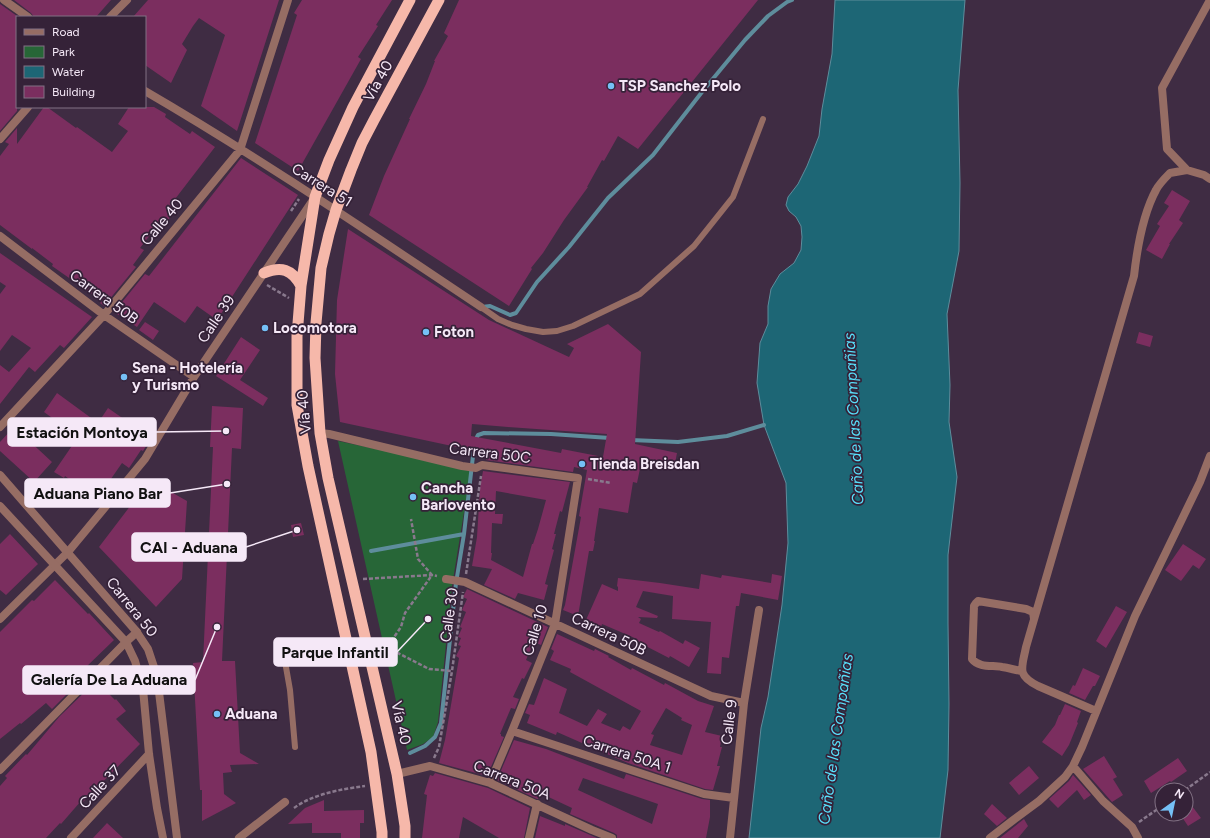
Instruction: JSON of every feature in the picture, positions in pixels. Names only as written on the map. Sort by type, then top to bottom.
[{"type":"highway","name":"Vía 40","points":[[382,838],[371,752],[308,466],[297,405],[298,336],[301,286],[315,197],[329,160],[347,120],[410,0]]},
{"type":"highway","name":"Vía 40","points":[[405,838],[405,826],[397,774],[328,478],[320,433],[315,358],[316,323],[321,268],[336,210],[351,170],[368,132],[439,0]]},
{"type":"highway","points":[[264,273],[281,269],[290,272],[297,278],[301,286]]},
{"type":"street","points":[[4,0],[27,16]]},
{"type":"street","points":[[111,16],[127,0]]},
{"type":"street","name":"Calle 40","points":[[0,427],[104,315],[240,150],[288,0]]},
{"type":"street","points":[[1187,170],[1167,149],[1162,88],[1210,0]]},
{"type":"street","name":"Carrera 51","points":[[146,92],[336,210],[481,307]]},
{"type":"street","points":[[0,139],[27,108]]},
{"type":"street","points":[[1096,711],[1030,682],[1024,677],[1021,671],[1033,622],[1134,276],[1137,250],[1150,203],[1156,189],[1170,173],[1187,170],[1204,175],[1210,179]]},
{"type":"street","name":"Calle 39","points":[[0,619],[68,552],[146,459],[194,377],[315,197]]},
{"type":"street","name":"Carrera 50B","points":[[0,236],[104,315],[194,377]]},
{"type":"street","name":"Carrera 50C","points":[[320,433],[462,466],[578,478]]},
{"type":"street","points":[[990,838],[1039,801],[1065,777],[1073,766],[1135,616],[1200,482],[1210,456]]},
{"type":"street","name":"Carrera 50","points":[[0,475],[137,632],[148,649],[158,676],[177,838]]},
{"type":"street","name":"Calle 10","points":[[490,783],[555,624],[578,478]]},
{"type":"street","name":"Carrera 50","points":[[0,506],[126,642],[135,661],[143,688],[149,754],[163,838]]},
{"type":"street","points":[[446,579],[463,582]]},
{"type":"street","name":"Carrera 50B","points":[[463,582],[711,696],[744,703]]},
{"type":"street","points":[[1021,671],[978,664],[974,662],[972,659],[974,606],[978,601],[1026,609],[1033,612],[1033,622]]},
{"type":"street","name":"Calle 9","points":[[730,838],[744,703],[759,610]]},
{"type":"street","points":[[0,770],[137,632]]},
{"type":"street","name":"Carrera 50A 1","points":[[512,731],[704,794],[734,798]]},
{"type":"street","name":"Calle 37","points":[[71,838],[149,754]]},
{"type":"street","name":"Carrera 50A","points":[[397,774],[430,766],[490,783],[612,838]]},
{"type":"street","points":[[1073,766],[1103,801],[1132,827],[1138,838]]},
{"type":"street","points":[[239,838],[285,802]]},
{"type":"street","points":[[529,838],[537,804]]},
{"type":"lane","points":[[481,307],[498,319],[512,325],[543,332],[557,331],[573,326],[640,294],[694,246],[733,197],[764,119]]},
{"type":"lane","points":[[283,650],[290,690],[295,747]]},
{"type":"path","name":"Calle 30","points":[[430,766],[439,747],[452,671],[479,467]]},
{"type":"path","points":[[578,478],[611,483]]},
{"type":"path","points":[[411,519],[418,559],[432,575]]},
{"type":"path","points":[[377,650],[379,657],[385,651],[401,627],[406,613],[432,575]]},
{"type":"path","points":[[360,579],[432,575],[446,579]]},
{"type":"path","points":[[385,651],[396,652],[429,669],[452,671]]},
{"type":"path","points":[[1194,784],[1210,772]]},
{"type":"path","points":[[288,812],[300,803],[327,793],[348,788],[367,786]]},
{"type":"path","points":[[1132,827],[1154,812]]},
{"type":"green space","points":[[338,441],[471,469],[452,586],[438,722],[433,737],[423,744],[407,750]]},
{"type":"water","name":"Caño de las Compañias","points":[[835,0],[965,0],[958,90],[960,183],[959,251],[947,314],[950,385],[949,422],[957,477],[948,555],[948,770],[940,838],[749,838],[761,728],[768,697],[782,605],[788,543],[786,483],[764,425],[757,383],[760,343],[768,324],[768,306],[771,289],[780,274],[794,263],[801,250],[801,226],[786,205],[788,197],[798,184],[807,166],[819,136],[822,109],[832,54]]},
{"type":"building","points":[[14,0],[111,0],[97,16],[33,16]]},
{"type":"building","points":[[148,0],[279,0],[237,131],[201,106],[225,35],[199,18],[182,44],[187,50],[171,83],[146,66],[146,16],[134,16]]},
{"type":"building","points":[[302,0],[392,0],[376,25],[378,26],[358,57],[361,59],[298,171],[255,143],[297,15],[294,13]]},
{"type":"building","points":[[459,0],[758,0],[638,149],[618,136],[604,161],[602,160],[588,187],[531,268],[532,269],[509,306],[369,215],[384,176],[426,84],[434,61],[448,36],[444,33]]},
{"type":"building","points":[[0,4],[17,16],[17,111],[0,131]]},
{"type":"building","points":[[154,107],[166,114],[165,117],[190,134],[192,131],[215,147],[172,203],[178,207],[165,224],[161,221],[140,248],[144,250],[133,265],[136,267],[104,306],[100,303],[102,301],[52,266],[53,264],[0,225],[0,156],[9,144],[5,142],[17,128],[17,144],[43,108],[48,108],[112,152],[128,131],[118,124],[128,108]]},
{"type":"building","points":[[241,158],[298,195],[217,320],[197,306],[185,323],[154,302],[137,327],[114,312],[145,274],[149,276]]},
{"type":"building","points":[[1172,190],[1190,201],[1179,220],[1183,223],[1169,244],[1162,259],[1146,250],[1160,226],[1157,224],[1169,206],[1164,203]]},
{"type":"building","name":"Foton","points":[[348,229],[489,320],[569,357],[574,348],[567,344],[608,324],[641,352],[635,444],[677,453],[674,469],[641,464],[637,483],[633,482],[628,513],[599,508],[595,541],[593,551],[589,551],[578,616],[563,610],[581,517],[579,516],[587,470],[574,467],[573,472],[486,460],[486,456],[479,455],[480,452],[340,422],[335,374],[337,300]],"holes":[[[472,424],[607,434],[603,457],[562,449],[561,453],[471,436]]]},
{"type":"building","points":[[0,253],[92,317],[64,348],[60,345],[35,372],[29,367],[0,404],[0,365],[9,372],[31,348],[12,335],[0,351],[0,294],[6,286],[0,282]]},
{"type":"building","points":[[145,322],[159,331],[153,340],[139,330]]},
{"type":"building","points":[[1139,332],[1153,336],[1150,347],[1136,343]]},
{"type":"building","points":[[241,337],[260,350],[240,380],[268,398],[263,406],[216,376]]},
{"type":"building","points":[[57,393],[98,423],[108,408],[151,438],[143,451],[141,450],[129,468],[122,463],[97,499],[65,476],[64,478],[54,472],[78,437],[44,412]]},
{"type":"building","points":[[212,406],[243,408],[241,449],[232,448],[222,661],[235,661],[240,753],[259,764],[230,765],[232,772],[223,773],[224,794],[236,803],[202,821],[202,790],[200,790],[193,663],[203,662],[213,447],[210,447]]},
{"type":"building","points":[[13,428],[52,462],[34,482],[0,451],[0,442]]},
{"type":"building","points":[[483,471],[570,482],[554,534],[556,534],[552,549],[554,550],[545,584],[548,585],[544,600],[518,593],[515,599],[484,585],[492,569],[472,566],[477,537],[480,488]],"holes":[[[496,491],[546,500],[523,577],[491,560],[492,523],[502,524],[503,514],[495,514]]]},
{"type":"building","points":[[150,480],[187,501],[182,579],[156,607],[99,547]]},
{"type":"building","points":[[301,523],[304,535],[293,537],[291,525]]},
{"type":"building","points":[[10,534],[38,564],[6,595],[0,590],[0,544]]},
{"type":"building","points":[[1183,544],[1206,559],[1199,569],[1193,565],[1181,581],[1165,570]]},
{"type":"building","points":[[701,574],[721,578],[722,575],[771,583],[772,574],[782,576],[778,600],[741,593],[739,606],[736,606],[729,658],[722,657],[721,674],[707,673],[711,622],[672,619],[673,596],[643,591],[636,607],[658,616],[657,618],[638,617],[641,619],[639,623],[659,632],[660,631],[683,644],[685,640],[700,648],[689,667],[670,656],[669,658],[636,641],[637,639],[602,624],[601,627],[586,620],[602,584],[618,591],[618,578],[699,589]]},
{"type":"building","points":[[55,580],[114,640],[84,669],[88,673],[52,709],[46,703],[0,739],[0,632],[32,600],[34,601]]},
{"type":"building","points":[[467,589],[548,627],[541,645],[534,642],[526,660],[532,663],[524,679],[522,678],[513,697],[519,699],[515,709],[511,708],[500,734],[504,737],[487,776],[439,763],[445,740],[459,658],[456,656],[461,646],[458,645],[461,638],[458,637],[466,612],[462,610],[467,599],[463,597]]},
{"type":"building","points":[[1116,606],[1127,612],[1106,648],[1096,641]]},
{"type":"building","points":[[557,634],[594,651],[595,649],[631,670],[632,668],[664,685],[665,683],[698,701],[714,706],[705,732],[722,736],[720,747],[722,747],[717,766],[720,766],[713,790],[705,789],[628,763],[600,751],[601,749],[583,741],[582,743],[557,732],[556,735],[527,723],[530,715],[525,713],[529,704],[534,705],[544,678],[567,689],[559,713],[587,726],[598,709],[607,714],[601,723],[620,731],[623,726],[630,730],[641,711],[570,672],[571,669],[550,660],[554,651],[551,649]],"holes":[[[666,708],[682,718],[681,720],[692,725],[682,755],[650,745],[654,735],[651,734]]]},
{"type":"building","points":[[1083,668],[1100,676],[1085,700],[1069,693],[1073,685],[1075,686]]},
{"type":"building","points":[[96,681],[115,700],[116,699],[126,711],[116,719],[140,744],[83,802],[81,801],[61,824],[60,823],[46,838],[0,838],[0,786],[7,778],[5,776],[26,754],[27,755],[59,717]]},
{"type":"building","points":[[1065,704],[1081,711],[1069,745],[1062,756],[1042,742],[1055,725]]},
{"type":"building","points":[[514,740],[546,749],[624,779],[626,774],[702,799],[710,800],[710,817],[706,838],[617,838],[617,835],[614,833],[570,814],[572,808],[540,793],[537,799],[497,780]],"holes":[[[583,778],[658,804],[652,824],[578,790]]]},
{"type":"building","points":[[1104,756],[1117,777],[1113,779],[1123,795],[1112,802],[1083,769]]},
{"type":"building","points":[[1178,758],[1187,771],[1171,782],[1154,782],[1154,791],[1151,793],[1144,781]]},
{"type":"building","points":[[1029,766],[1039,778],[1019,795],[1009,783]]},
{"type":"building","points":[[435,773],[488,788],[530,808],[524,838],[499,838],[463,817],[459,838],[422,838],[427,795],[424,794],[430,775],[433,776]]},
{"type":"building","points":[[1073,775],[1091,795],[1084,800],[1077,790],[1058,808],[1049,799],[1069,781]]},
{"type":"building","points":[[324,800],[324,811],[364,810],[364,823],[360,823],[360,838],[341,838],[341,833],[312,833],[312,823],[288,824],[305,808]]},
{"type":"building","points":[[992,804],[1007,818],[997,826],[984,814]]},
{"type":"building","points":[[1194,809],[1201,818],[1188,826],[1185,822],[1194,822]]},
{"type":"building","points":[[540,816],[565,826],[565,824],[597,838],[535,838]]},
{"type":"building","points":[[1024,819],[1028,826],[1018,838],[1000,838]]},
{"type":"building","points":[[107,823],[123,838],[93,838]]},
{"type":"waterway","points":[[482,307],[490,306],[510,315],[516,313],[537,282],[569,247],[608,198],[653,155],[745,40],[768,16],[792,0]]},
{"type":"waterway","points":[[631,440],[678,442],[727,436],[764,425]]},
{"type":"waterway","points":[[410,753],[425,746],[435,737],[441,723],[456,583],[464,534],[475,441],[478,435],[484,433],[551,434],[610,438]]},
{"type":"waterway","points":[[371,551],[464,534]]},
{"type":"place","name":"TSP Sanchez Polo","points":[[611,86]]},
{"type":"place","name":"Locomotora","points":[[265,328]]},
{"type":"place","name":"Foton","points":[[426,332]]},
{"type":"place","name":"Sena - Hotelería y Turismo","points":[[124,377]]},
{"type":"place","name":"Estación Montoya","points":[[226,431]]},
{"type":"place","name":"Tienda Breisdan","points":[[582,464]]},
{"type":"place","name":"Aduana Piano Bar","points":[[227,484]]},
{"type":"place","name":"Cancha Barlovento","points":[[413,497]]},
{"type":"place","name":"CAI - Aduana","points":[[297,530]]},
{"type":"place","name":"Parque Infantil","points":[[428,619]]},
{"type":"place","name":"Galería De La Aduana","points":[[217,627]]},
{"type":"place","name":"Aduana","points":[[217,714]]}]
